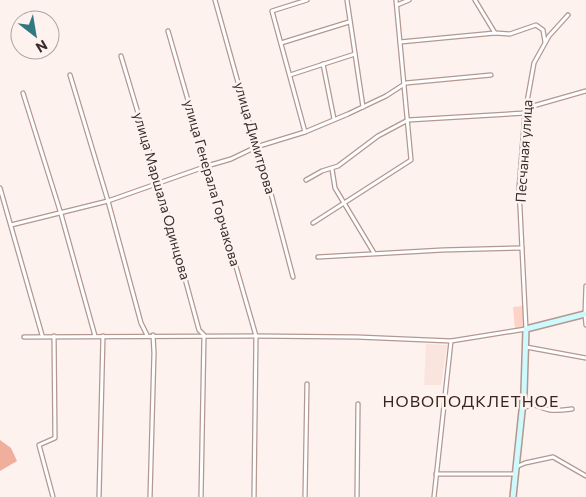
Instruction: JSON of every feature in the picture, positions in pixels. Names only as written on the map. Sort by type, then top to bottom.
[{"type":"street","name":"улица Димитрова","points":[[215,0],[256,148],[260,152],[293,277]]},
{"type":"street","points":[[305,132],[272,12],[307,0]]},
{"type":"street","points":[[347,0],[362,107]]},
{"type":"street","points":[[313,223],[411,160],[396,2],[409,0]]},
{"type":"street","points":[[475,0],[496,33]]},
{"type":"street","name":"Песчаная улица","points":[[526,329],[519,188],[525,113],[534,64],[545,42],[568,16]]},
{"type":"street","points":[[281,43],[350,22]]},
{"type":"street","points":[[400,42],[496,33],[510,34],[536,25],[544,30],[545,42]]},
{"type":"street","name":"улица Генерала Горчакова","points":[[168,30],[256,336]]},
{"type":"street","points":[[290,75],[355,54]]},
{"type":"street","name":"улица Маршала Одинцова","points":[[121,56],[159,183],[199,330],[204,335]]},
{"type":"street","points":[[323,64],[334,119]]},
{"type":"street","points":[[70,75],[108,202],[141,323],[147,335]]},
{"type":"street","points":[[11,225],[108,202],[207,166],[232,159],[256,148],[305,132],[362,107],[404,85],[491,75]]},
{"type":"street","points":[[526,108],[586,91]]},
{"type":"street","points":[[23,93],[61,214],[95,336]]},
{"type":"street","points":[[306,180],[349,158],[378,136],[408,120],[525,113]]},
{"type":"street","points":[[332,168],[335,186],[374,254]]},
{"type":"street","points":[[0,188],[42,336]]},
{"type":"street","points":[[318,257],[522,248]]},
{"type":"street","points":[[586,286],[584,314],[586,326]]},
{"type":"street","points":[[24,337],[204,335],[357,337],[451,341],[526,329],[584,314]]},
{"type":"street","points":[[513,497],[526,329]]},
{"type":"street","points":[[150,497],[153,335]]},
{"type":"street","points":[[201,497],[204,335]]},
{"type":"street","points":[[53,497],[39,445],[55,438],[54,336]]},
{"type":"street","points":[[100,497],[103,336]]},
{"type":"street","points":[[254,497],[256,336]]},
{"type":"street","points":[[434,497],[451,341]]},
{"type":"street","points":[[526,347],[586,358]]},
{"type":"street","points":[[304,497],[307,384]]},
{"type":"street","points":[[357,497],[358,404]]},
{"type":"street","points":[[521,408],[537,404],[550,410],[572,409]]},
{"type":"street","points":[[516,467],[525,463],[553,457],[586,476]]},
{"type":"street","points":[[436,474],[515,474]]},
{"type":"shaded area","points":[[523,306],[525,328],[515,329],[513,307]]},
{"type":"shaded area","points":[[426,344],[447,345],[441,385],[424,385]]},
{"type":"shaded area","points":[[0,440],[11,448],[17,461],[0,471]]},
{"type":"district","name":"НОВОПОДКЛЕТНОЕ","points":[[471,401]]}]
